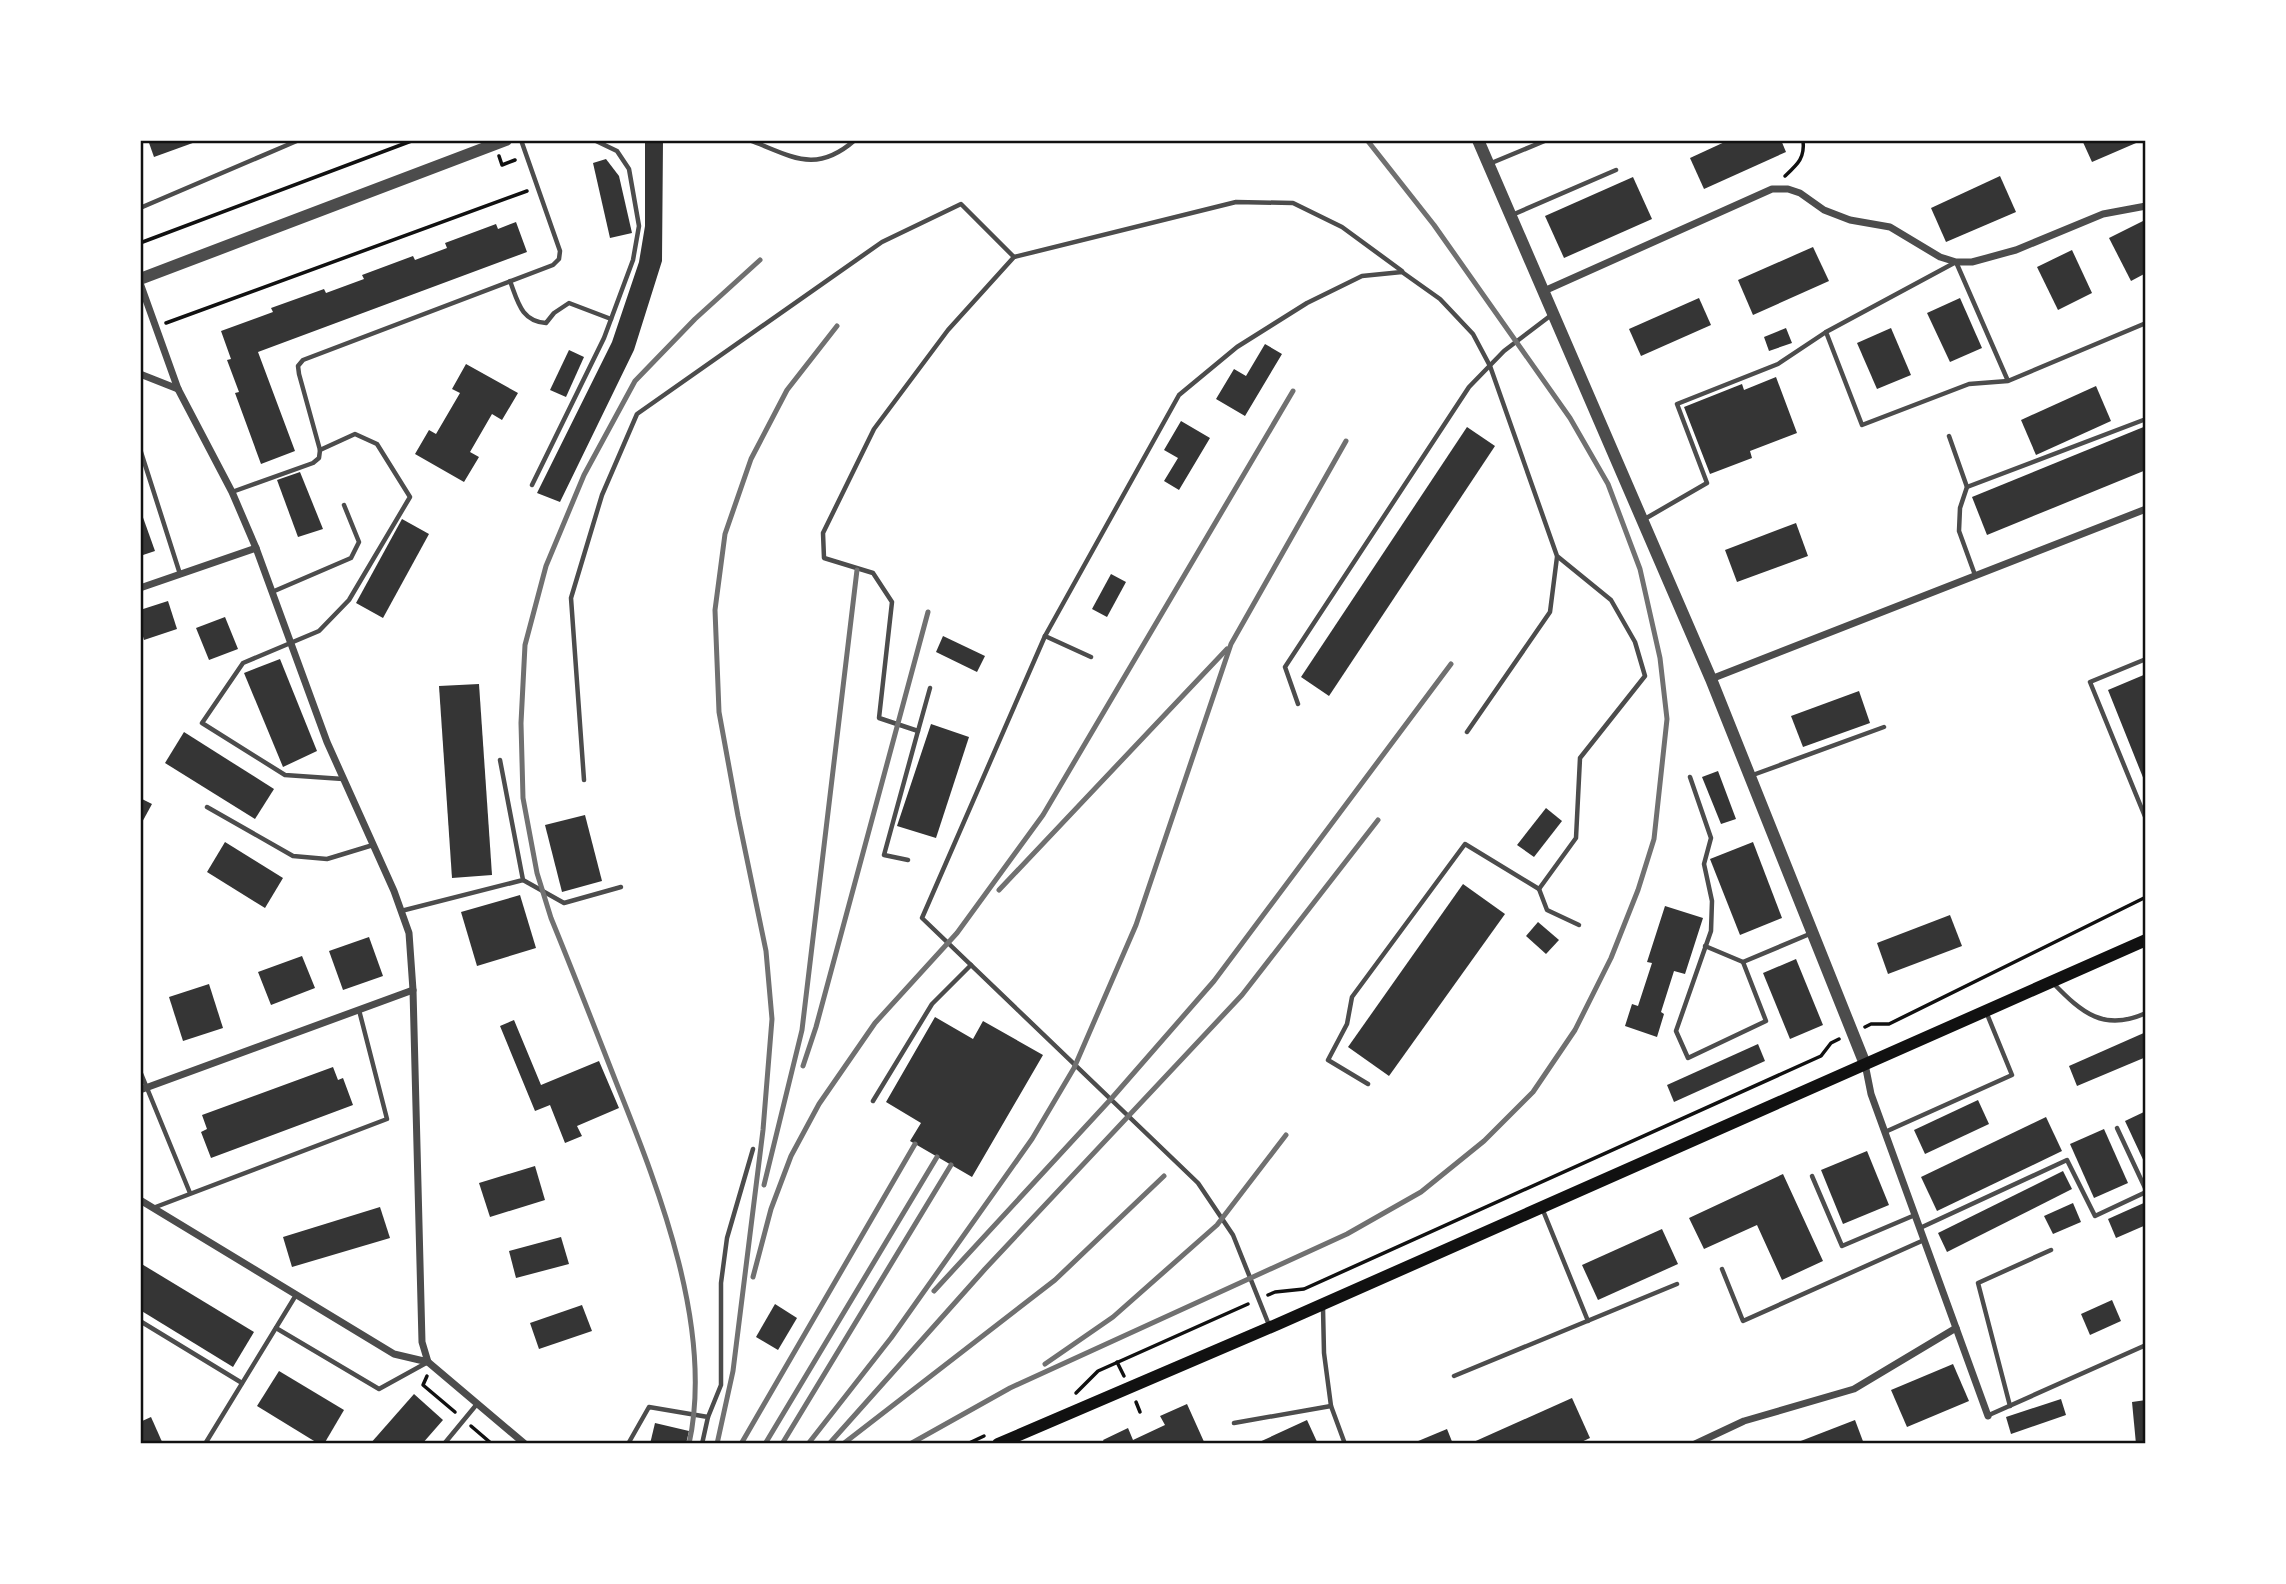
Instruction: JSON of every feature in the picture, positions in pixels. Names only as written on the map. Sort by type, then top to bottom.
[{"type":"main road","points":[[994,1438],[1270,1327],[2146,940]]},
{"type":"street","points":[[1478,140],[1711,679],[1853,1032],[1865,1064],[1871,1094],[1988,1416]]},
{"type":"street","points":[[430,1363],[422,1342],[413,990],[409,933],[327,742],[256,548],[232,492],[178,389],[140,281],[500,142]]},
{"type":"street","points":[[1544,291],[1772,189],[1788,189],[1800,193],[1824,210],[1850,220],[1890,227],[1940,257],[1956,262],[1972,262],[2016,250],[2103,214],[2146,206]]},
{"type":"street","points":[[140,374],[178,389]]},
{"type":"street","points":[[1711,679],[2146,509]]},
{"type":"street","points":[[140,588],[256,548]]},
{"type":"street","points":[[143,1089],[413,990]]},
{"type":"street","points":[[140,1200],[394,1354],[430,1363],[525,1444]]},
{"type":"street","points":[[1695,1444],[1744,1421],[1854,1389],[1956,1328]]},
{"type":"lane","points":[[140,208],[299,140]]},
{"type":"lane","points":[[232,492],[313,463],[319,458],[320,450],[299,374],[298,366],[303,360],[553,265],[559,259],[560,251],[522,140]]},
{"type":"lane","points":[[532,485],[604,338],[633,260],[639,226],[629,169],[618,151],[594,140]]},
{"type":"lane","points":[[749,140],[807,161],[830,156],[855,140]]},
{"type":"lane","points":[[1489,164],[1547,140]]},
{"type":"lane","points":[[1511,215],[1616,170]]},
{"type":"lane","points":[[918,731],[879,718],[892,602],[873,573],[824,558],[823,533],[874,429],[948,330],[1014,257],[1236,202],[1293,203],[1342,227],[1440,299],[1473,334],[1490,366],[1557,556],[1550,612],[1467,733]]},
{"type":"lane","points":[[584,780],[571,598],[602,495],[637,414],[882,242],[961,204],[1014,257]]},
{"type":"lane","points":[[1642,520],[1707,483],[1677,404],[1778,364],[1825,332],[1956,262],[2008,381]]},
{"type":"lane","points":[[1270,1327],[1233,1235],[1198,1182],[922,918],[1045,636],[1179,395],[1237,347],[1307,303],[1362,276],[1402,272]]},
{"type":"lane","points":[[510,281],[525,317],[535,323],[546,323],[554,313],[569,303],[611,319]]},
{"type":"lane","points":[[1298,704],[1285,667],[1469,387],[1504,351],[1554,313]]},
{"type":"lane","points":[[1825,332],[1862,425],[1969,384],[2008,381],[2146,323]]},
{"type":"lane","points":[[1967,488],[2146,419]]},
{"type":"lane","points":[[320,450],[355,434],[377,444],[410,497],[349,600],[319,631],[243,663],[202,723],[285,775],[344,779]]},
{"type":"lane","points":[[1949,436],[1967,488],[1960,508],[1959,531],[1976,576]]},
{"type":"lane","points":[[140,449],[180,573]]},
{"type":"lane","points":[[272,592],[351,558],[359,542],[344,505]]},
{"type":"lane","points":[[1539,888],[1576,838],[1580,758],[1645,676],[1635,642],[1611,600],[1557,556]]},
{"type":"lane","points":[[1045,636],[1091,657]]},
{"type":"lane","points":[[2146,659],[2090,682],[2146,819]]},
{"type":"lane","points":[[908,860],[884,855],[930,688]]},
{"type":"lane","points":[[1750,776],[1884,727]]},
{"type":"lane","points":[[500,760],[523,880]]},
{"type":"lane","points":[[1690,777],[1711,838],[1704,864],[1712,901],[1711,931],[1676,1031],[1688,1058],[1766,1021],[1743,962]]},
{"type":"lane","points":[[207,807],[293,856],[327,859],[373,845]]},
{"type":"lane","points":[[1368,1084],[1328,1059],[1347,1024],[1352,997],[1465,844],[1539,888],[1547,910],[1579,925]]},
{"type":"lane","points":[[401,911],[523,880],[564,903],[621,887]]},
{"type":"lane","points":[[1705,946],[1743,962],[1813,933]]},
{"type":"lane","points":[[873,1101],[932,1004],[971,964]]},
{"type":"lane","points":[[2053,982],[2081,1010],[2095,1018],[2114,1022],[2146,1013]]},
{"type":"lane","points":[[153,1208],[387,1119],[359,1009]]},
{"type":"lane","points":[[1885,1132],[2012,1075],[1986,1012]]},
{"type":"lane","points":[[140,1071],[143,1089],[190,1193]]},
{"type":"lane","points":[[1920,1228],[2067,1160],[2095,1216],[2146,1191],[2117,1128]]},
{"type":"lane","points":[[702,1444],[708,1417],[720,1385],[721,1283],[727,1238],[753,1149]]},
{"type":"lane","points":[[1812,1176],[1842,1246],[1915,1215]]},
{"type":"lane","points":[[1542,1207],[1588,1321]]},
{"type":"lane","points":[[1722,1269],[1744,1321],[1924,1240]]},
{"type":"lane","points":[[2010,1406],[1978,1283],[2050,1250]]},
{"type":"lane","points":[[1454,1376],[1677,1284]]},
{"type":"lane","points":[[205,1444],[297,1294]]},
{"type":"lane","points":[[1323,1304],[1324,1353],[1331,1406],[1345,1444]]},
{"type":"lane","points":[[140,1321],[243,1383]]},
{"type":"lane","points":[[276,1328],[379,1389],[430,1363]]},
{"type":"lane","points":[[1988,1416],[2146,1345]]},
{"type":"lane","points":[[444,1444],[478,1404]]},
{"type":"lane","points":[[1234,1423],[1331,1406]]},
{"type":"lane","points":[[628,1444],[649,1407],[708,1417]]},
{"type":"path","points":[[140,243],[414,140]]},
{"type":"path","points":[[1772,189],[1801,160],[1803,140]]},
{"type":"path","points":[[500,142],[502,165],[515,160],[519,170]]},
{"type":"path","points":[[523,181],[527,191]]},
{"type":"path","points":[[156,327],[539,187]]},
{"type":"path","points":[[1075,1394],[1098,1371],[1275,1292],[1304,1289],[1821,1056],[1830,1043],[1871,1024],[1889,1024],[2146,897]]},
{"type":"path","points":[[430,1363],[423,1385],[492,1444]]},
{"type":"path","points":[[967,1444],[994,1438]]},
{"type":"building","points":[[148,140],[201,140],[154,157]]},
{"type":"building","points":[[645,140],[663,140],[662,261],[634,350],[560,502],[537,493],[612,342],[639,262],[645,226]]},
{"type":"building","points":[[1729,140],[1781,140],[1786,152],[1704,189],[1690,158]]},
{"type":"building","points":[[2082,140],[2143,140],[2092,162]]},
{"type":"building","points":[[606,159],[619,176],[632,233],[610,238],[593,163]]},
{"type":"building","points":[[2000,176],[2016,212],[1946,242],[1931,208]]},
{"type":"building","points":[[1633,177],[1652,219],[1564,258],[1545,216]]},
{"type":"building","points":[[2143,221],[2146,228],[2146,273],[2131,281],[2109,238]]},
{"type":"building","points":[[516,222],[527,252],[258,352],[295,451],[261,464],[235,393],[239,392],[227,360],[231,359],[221,331],[273,312],[271,308],[324,289],[326,293],[364,279],[362,275],[413,256],[415,260],[447,248],[445,243],[496,224],[498,229]]},
{"type":"building","points":[[1813,247],[1829,281],[1753,315],[1738,280]]},
{"type":"building","points":[[2072,250],[2092,293],[2058,310],[2037,267]]},
{"type":"building","points":[[1699,298],[1711,325],[1641,356],[1629,329]]},
{"type":"building","points":[[1960,298],[1982,348],[1950,362],[1927,313]]},
{"type":"building","points":[[1786,328],[1792,343],[1769,351],[1764,337]]},
{"type":"building","points":[[1891,328],[1911,375],[1877,389],[1857,343]]},
{"type":"building","points":[[1265,344],[1282,354],[1245,416],[1216,399],[1234,369],[1246,376]]},
{"type":"building","points":[[569,350],[584,357],[566,397],[550,390]]},
{"type":"building","points":[[466,364],[518,393],[502,420],[492,414],[470,452],[479,457],[464,482],[415,454],[429,430],[436,434],[460,393],[452,389]]},
{"type":"building","points":[[1776,377],[1797,433],[1750,451],[1752,458],[1710,474],[1684,407],[1742,384],[1744,390]]},
{"type":"building","points":[[2096,386],[2111,421],[2036,455],[2021,420]]},
{"type":"building","points":[[1181,421],[1210,438],[1179,490],[1164,481],[1178,458],[1164,450]]},
{"type":"building","points":[[2146,426],[2146,470],[1987,535],[1972,497]]},
{"type":"building","points":[[1467,427],[1495,446],[1329,696],[1301,677]]},
{"type":"building","points":[[300,472],[323,529],[298,537],[277,480]]},
{"type":"building","points":[[140,509],[155,551],[140,556]]},
{"type":"building","points":[[402,519],[429,534],[383,618],[356,603]]},
{"type":"building","points":[[1796,523],[1808,556],[1737,582],[1725,550]]},
{"type":"building","points":[[1111,574],[1126,582],[1107,617],[1092,609]]},
{"type":"building","points":[[168,601],[177,629],[144,640],[140,626],[140,610]]},
{"type":"building","points":[[225,617],[238,649],[209,660],[196,628]]},
{"type":"building","points":[[943,636],[985,656],[977,672],[936,652]]},
{"type":"building","points":[[280,659],[317,751],[283,767],[244,673]]},
{"type":"building","points":[[2146,674],[2146,785],[2108,690]]},
{"type":"building","points":[[479,684],[492,875],[452,878],[439,686]]},
{"type":"building","points":[[1859,691],[1870,723],[1803,747],[1791,716]]},
{"type":"building","points":[[931,724],[969,737],[936,838],[897,826]]},
{"type":"building","points":[[184,732],[274,789],[255,819],[165,763]]},
{"type":"building","points":[[1718,771],[1736,819],[1721,824],[1702,777]]},
{"type":"building","points":[[140,798],[152,804],[140,826]]},
{"type":"building","points":[[1546,808],[1562,821],[1534,857],[1517,845]]},
{"type":"building","points":[[585,815],[602,881],[562,892],[545,825]]},
{"type":"building","points":[[225,842],[283,878],[265,908],[207,872]]},
{"type":"building","points":[[1753,842],[1782,918],[1740,935],[1710,859]]},
{"type":"building","points":[[1463,884],[1505,914],[1389,1076],[1348,1047]]},
{"type":"building","points":[[520,895],[536,948],[477,966],[461,912]]},
{"type":"building","points":[[1665,906],[1703,918],[1685,974],[1674,971],[1661,1012],[1664,1014],[1657,1037],[1625,1026],[1632,1004],[1638,1006],[1652,963],[1647,962]]},
{"type":"building","points":[[1950,915],[1962,946],[1888,974],[1877,943]]},
{"type":"building","points":[[1538,922],[1559,940],[1546,954],[1526,936]]},
{"type":"building","points":[[369,937],[383,976],[343,990],[329,951]]},
{"type":"building","points":[[302,956],[315,988],[271,1005],[258,972]]},
{"type":"building","points":[[1796,959],[1823,1025],[1790,1039],[1763,973]]},
{"type":"building","points":[[209,984],[223,1028],[183,1041],[169,997]]},
{"type":"building","points":[[935,1017],[973,1039],[983,1021],[1043,1055],[972,1177],[910,1141],[921,1123],[886,1102]]},
{"type":"building","points":[[514,1020],[541,1085],[599,1061],[619,1108],[577,1126],[582,1136],[565,1143],[550,1105],[535,1111],[500,1026]]},
{"type":"building","points":[[2146,1032],[2146,1057],[2077,1086],[2069,1066]]},
{"type":"building","points":[[1758,1044],[1765,1061],[1674,1102],[1667,1085]]},
{"type":"building","points":[[333,1067],[338,1080],[343,1078],[353,1105],[211,1158],[201,1132],[207,1129],[202,1115]]},
{"type":"building","points":[[1978,1100],[1989,1124],[1925,1154],[1914,1130]]},
{"type":"building","points":[[2146,1111],[2146,1166],[2125,1121]]},
{"type":"building","points":[[2046,1117],[2062,1151],[1937,1211],[1921,1177]]},
{"type":"building","points":[[2104,1129],[2128,1183],[2094,1198],[2070,1144]]},
{"type":"building","points":[[1867,1151],[1889,1205],[1843,1224],[1821,1170]]},
{"type":"building","points":[[535,1166],[545,1200],[490,1217],[479,1183]]},
{"type":"building","points":[[2063,1171],[2072,1189],[1947,1252],[1938,1233]]},
{"type":"building","points":[[1783,1174],[1823,1261],[1782,1280],[1757,1225],[1704,1249],[1689,1218]]},
{"type":"building","points":[[2146,1202],[2146,1225],[2116,1238],[2108,1219]]},
{"type":"building","points":[[2073,1203],[2081,1222],[2053,1234],[2044,1216]]},
{"type":"building","points":[[380,1207],[390,1238],[292,1267],[283,1237]]},
{"type":"building","points":[[1662,1229],[1678,1264],[1598,1300],[1582,1265]]},
{"type":"building","points":[[561,1237],[569,1264],[516,1278],[509,1251]]},
{"type":"building","points":[[140,1263],[254,1332],[233,1367],[140,1310]]},
{"type":"building","points":[[2112,1300],[2121,1321],[2090,1335],[2081,1314]]},
{"type":"building","points":[[775,1304],[797,1318],[778,1350],[756,1337]]},
{"type":"building","points":[[582,1305],[592,1331],[539,1349],[530,1323]]},
{"type":"building","points":[[1953,1364],[1969,1401],[1907,1427],[1891,1390]]},
{"type":"building","points":[[279,1371],[344,1410],[324,1444],[319,1444],[257,1406]]},
{"type":"building","points":[[414,1394],[443,1420],[422,1444],[370,1444]]},
{"type":"building","points":[[1572,1398],[1590,1438],[1577,1444],[1469,1444]]},
{"type":"building","points":[[2061,1399],[2066,1415],[2011,1434],[2006,1417]]},
{"type":"building","points":[[2146,1400],[2146,1444],[2136,1444],[2132,1402]]},
{"type":"building","points":[[1187,1404],[1205,1444],[1105,1444],[1103,1440],[1128,1428],[1133,1440],[1165,1425],[1160,1416]]},
{"type":"building","points":[[151,1417],[163,1444],[140,1444],[140,1422]]},
{"type":"building","points":[[1307,1420],[1318,1444],[1255,1444]]},
{"type":"building","points":[[1855,1420],[1864,1444],[1793,1444]]},
{"type":"building","points":[[655,1423],[689,1431],[686,1444],[650,1444]]},
{"type":"building","points":[[1447,1429],[1453,1444],[1411,1444]]},
{"type":"railway","points":[[910,1444],[1010,1388],[1347,1234],[1421,1192],[1484,1141],[1533,1092],[1575,1030],[1611,958],[1638,890],[1654,839],[1667,719],[1660,658],[1640,569],[1608,484],[1570,418],[1434,225],[1367,140]]},
{"type":"railway","points":[[689,1444],[695,1400],[694,1355],[689,1309],[679,1262],[650,1171],[551,918],[537,873],[523,798],[521,723],[525,645],[546,566],[584,475],[635,381],[695,319],[760,260]]},
{"type":"railway","points":[[717,1444],[733,1371],[763,1130],[772,1019],[766,951],[719,712],[715,610],[725,534],[751,459],[787,390],[837,326]]},
{"type":"railway","points":[[753,1277],[771,1209],[791,1156],[819,1104],[875,1023],[957,933],[1043,815],[1293,391]]},
{"type":"railway","points":[[808,1444],[891,1338],[1032,1139],[1074,1068],[1136,925],[1231,644],[1346,441]]},
{"type":"railway","points":[[764,1185],[802,1030],[857,570]]},
{"type":"railway","points":[[803,1066],[816,1027],[928,612]]},
{"type":"railway","points":[[999,890],[1227,649]]},
{"type":"railway","points":[[934,1291],[1111,1099],[1214,981],[1451,664]]},
{"type":"railway","points":[[829,1444],[985,1269],[1242,995],[1378,820]]},
{"type":"railway","points":[[1045,1364],[1113,1317],[1217,1225],[1286,1135]]},
{"type":"railway","points":[[741,1444],[915,1144]]},
{"type":"railway","points":[[765,1444],[937,1157]]},
{"type":"railway","points":[[782,1444],[951,1165]]},
{"type":"railway","points":[[843,1444],[1055,1280],[1164,1176]]}]
